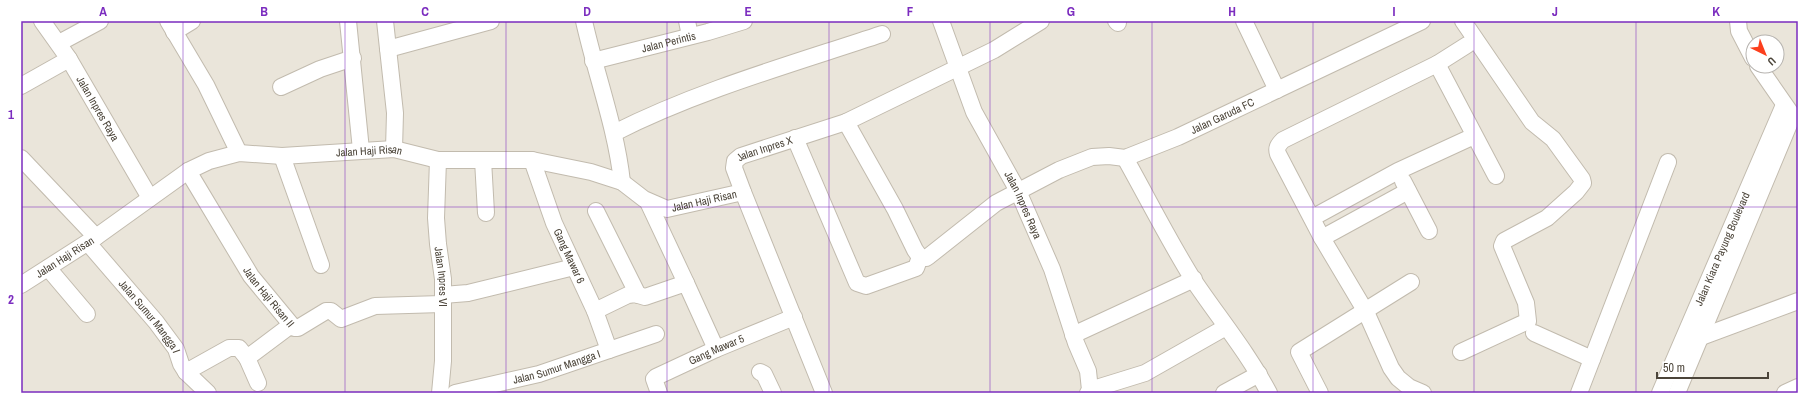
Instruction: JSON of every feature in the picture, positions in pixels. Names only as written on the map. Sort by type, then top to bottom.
[{"type":"street","name":"Jalan Inpres Raya","points":[[42,21],[69,59],[150,198]]},
{"type":"street","points":[[59,43],[100,21]]},
{"type":"street","points":[[192,21],[171,26],[206,85],[239,153]]},
{"type":"street","points":[[348,21],[353,58],[361,150]]},
{"type":"street","points":[[385,21],[395,113],[394,149]]},
{"type":"street","points":[[388,49],[491,21]]},
{"type":"street","points":[[584,21],[593,61],[614,133],[620,162],[622,182]]},
{"type":"street","name":"Jalan Perintis","points":[[593,61],[689,29],[744,21]]},
{"type":"street","name":"Jalan Inpres Raya","points":[[941,21],[974,112],[1018,191],[1052,269],[1073,335],[1088,371],[1089,392]]},
{"type":"street","name":"Jalan Inpres X","points":[[824,393],[743,192],[734,168],[734,161],[742,156],[846,122],[994,50],[1041,21]]},
{"type":"street","points":[[1244,21],[1277,90]]},
{"type":"street","name":"Jalan Garuda FC","points":[[920,257],[926,258],[929,256],[996,203],[1059,170],[1092,156],[1125,158],[1178,137],[1422,21]]},
{"type":"street","points":[[1461,352],[1528,321],[1526,303],[1502,243],[1504,240],[1547,218],[1581,188],[1583,183],[1582,178],[1553,139],[1532,122],[1463,21]]},
{"type":"street","points":[[1738,21],[1739,32],[1745,43]]},
{"type":"street","points":[[614,133],[640,120],[706,93],[882,34]]},
{"type":"street","points":[[1423,393],[1409,387],[1398,378],[1391,368],[1366,312],[1322,238],[1276,149],[1278,144],[1283,140],[1437,64],[1467,45]]},
{"type":"street","points":[[281,87],[320,69],[353,58]]},
{"type":"street","points":[[21,86],[69,59]]},
{"type":"street","points":[[1437,64],[1496,176]]},
{"type":"street","points":[[1764,74],[1792,112]]},
{"type":"street","name":"Jalan Kiara Payung Boulevard","points":[[1677,393],[1792,112]]},
{"type":"street","name":"Jalan Kiara Payung Boulevard","points":[[1660,393],[1682,343],[1792,112]]},
{"type":"street","points":[[795,138],[857,283],[866,286],[916,268],[920,257],[846,122]]},
{"type":"street","points":[[1312,218],[1398,171],[1474,136]]},
{"type":"street","name":"Jalan Haji Risan","points":[[21,285],[92,240],[188,171],[209,161],[239,153],[282,156],[394,149],[438,160],[532,160],[591,172],[622,182],[648,202],[667,209],[743,192]]},
{"type":"street","points":[[282,156],[321,265]]},
{"type":"street","name":"Jalan Sumur Mangga I","points":[[21,158],[92,240],[176,349],[181,364],[186,372],[208,393]]},
{"type":"street","points":[[1125,158],[1174,249],[1259,374],[1269,393]]},
{"type":"street","name":"Jalan Inpres VI","points":[[438,160],[436,218],[443,279],[443,362],[440,393]]},
{"type":"street","points":[[483,160],[486,213]]},
{"type":"street","name":"Gang Mawar 6","points":[[532,160],[554,223],[595,311],[609,350]]},
{"type":"street","points":[[1579,393],[1668,162]]},
{"type":"street","name":"Jalan Haji Risan II","points":[[188,171],[252,276],[291,325],[298,328],[326,311],[331,311],[341,319],[375,306],[442,300]]},
{"type":"street","points":[[1398,171],[1429,231]]},
{"type":"street","points":[[1322,238],[1408,191]]},
{"type":"street","points":[[648,202],[716,349]]},
{"type":"street","points":[[596,211],[638,295]]},
{"type":"street","points":[[442,300],[574,267]]},
{"type":"street","points":[[48,268],[87,314]]},
{"type":"street","points":[[1073,335],[1194,279]]},
{"type":"street","points":[[1320,393],[1299,352],[1366,312],[1411,282]]},
{"type":"street","points":[[595,311],[628,295],[645,297],[686,283]]},
{"type":"street","points":[[1682,343],[1798,301]]},
{"type":"street","name":"Gang Mawar 5","points":[[659,393],[654,379],[656,377],[716,349],[794,317]]},
{"type":"street","points":[[246,358],[291,325]]},
{"type":"street","points":[[1089,392],[1145,373],[1226,327]]},
{"type":"street","points":[[1534,333],[1592,360]]},
{"type":"street","name":"Jalan Sumur Mangga I","points":[[455,393],[539,374],[656,334]]},
{"type":"street","points":[[186,372],[229,348],[239,348],[246,358],[258,383]]},
{"type":"street","points":[[760,372],[764,374],[773,393]]},
{"type":"street","points":[[1224,393],[1259,374]]},
{"type":"street","points":[[1784,393],[1798,387]]},
{"type":"shaded area","points":[[21,21],[1798,21],[1798,393],[21,393]]}]
